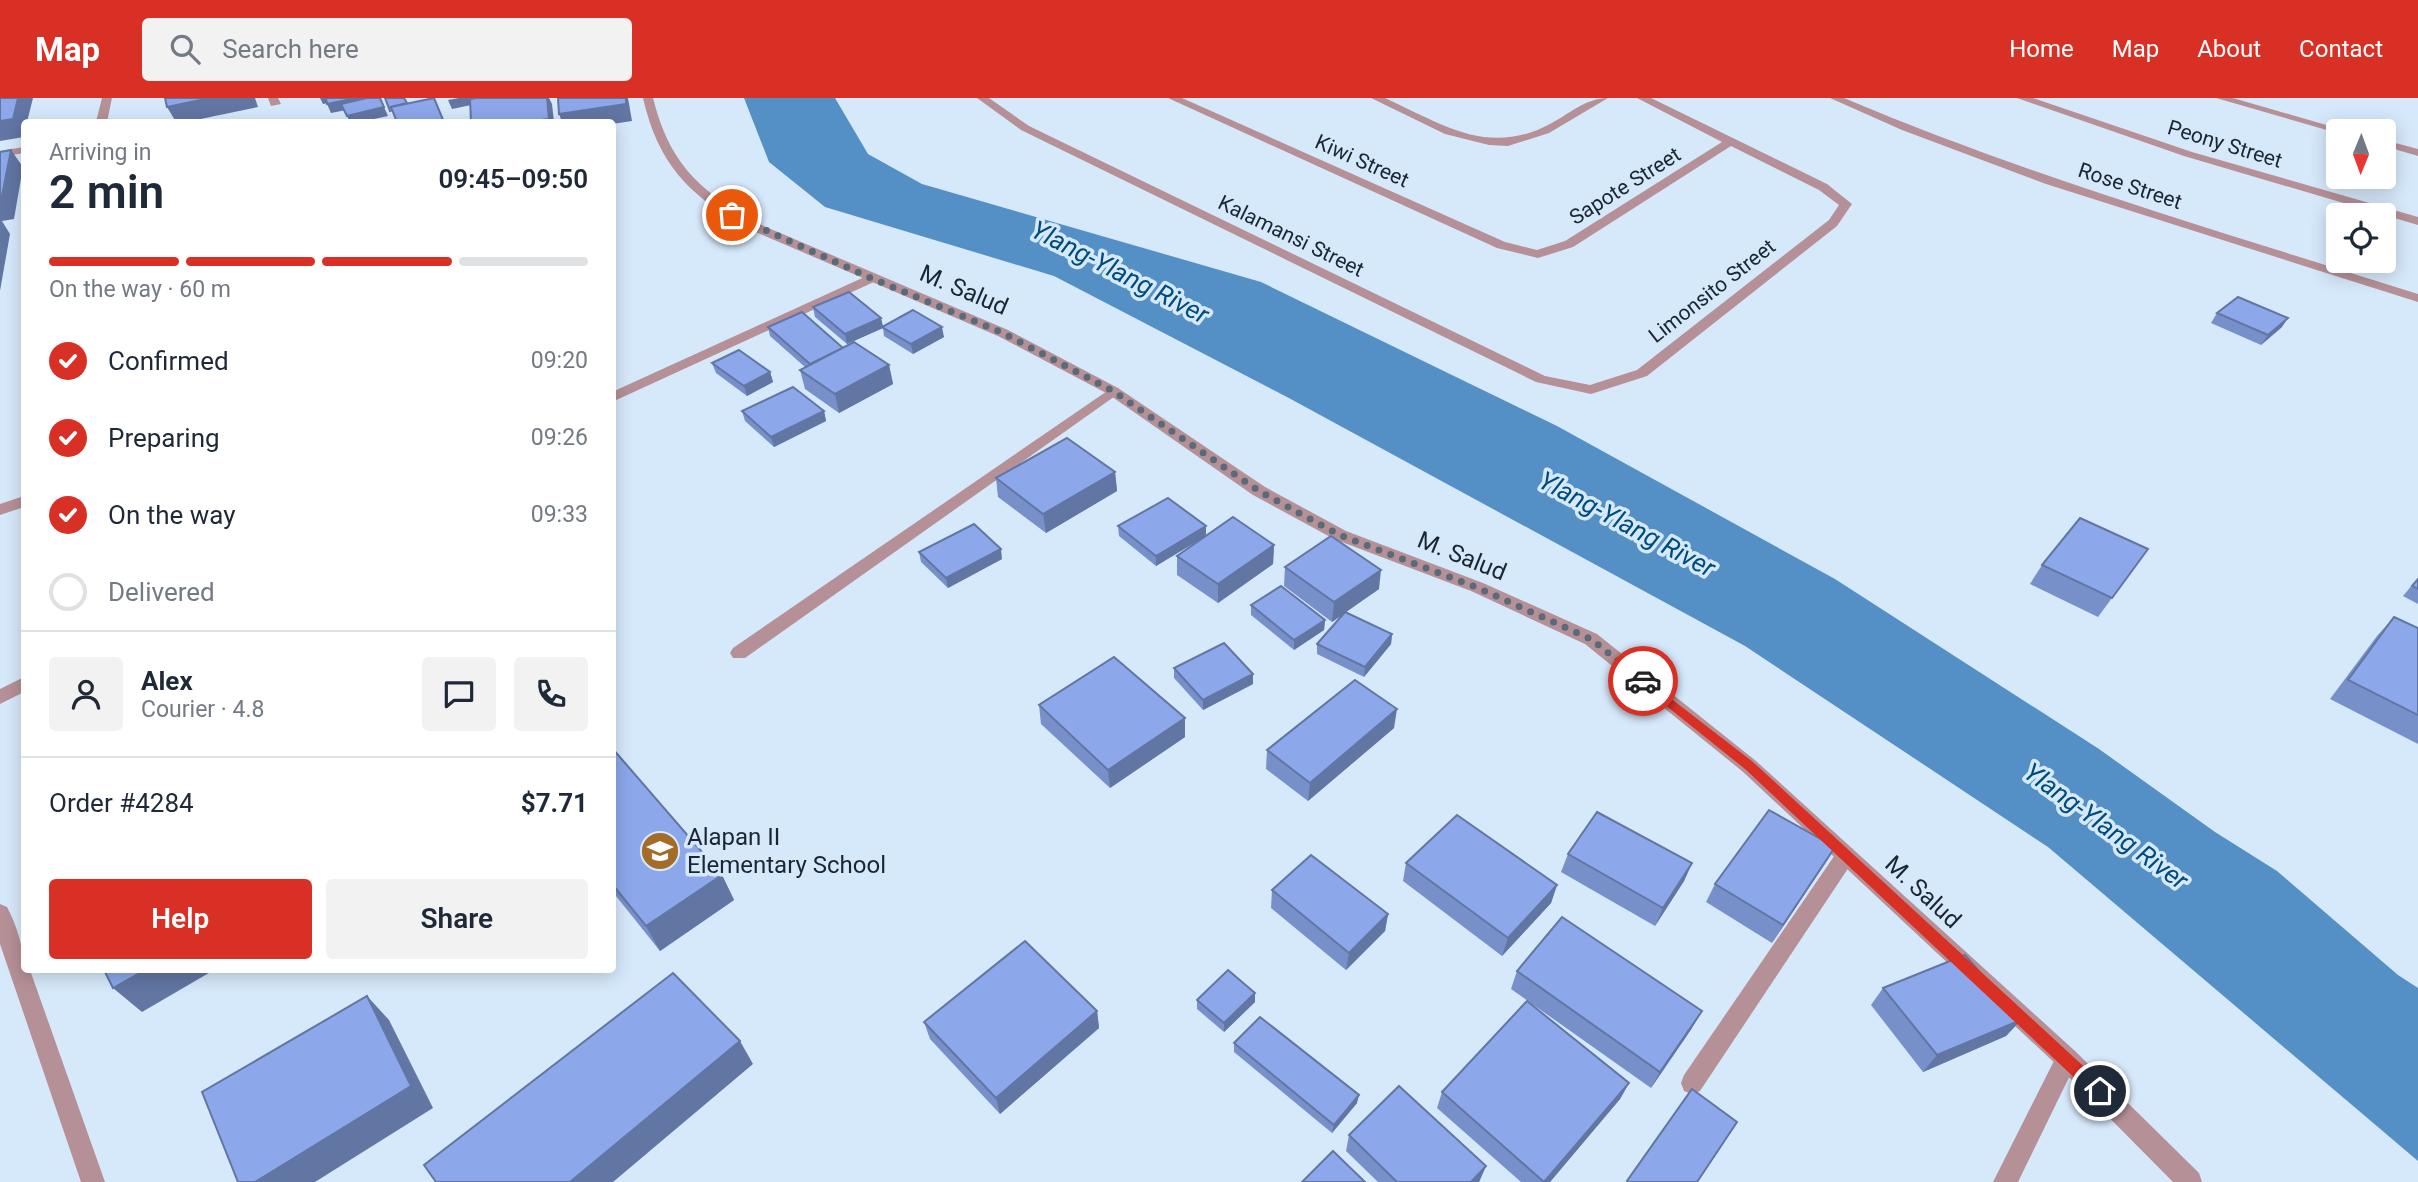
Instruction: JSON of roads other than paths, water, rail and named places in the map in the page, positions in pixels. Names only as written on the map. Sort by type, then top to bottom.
[{"type":"street","points":[[102,119],[107,98]]},
{"type":"street","name":"M. Salud","points":[[649,98],[654,129],[680,174],[717,206],[748,224],[1003,333],[1113,391],[1259,491],[1340,535],[1476,587],[1591,639],[1749,766],[2067,1059],[2190,1182]]},
{"type":"street","name":"Kalamansi Street","points":[[982,98],[1025,128],[1541,379],[1591,390]]},
{"type":"street","name":"Kiwi Street","points":[[1172,98],[1501,245],[1538,254]]},
{"type":"street","points":[[1376,98],[1466,137],[1501,144],[1526,139],[1603,98]]},
{"type":"street","points":[[1642,98],[1729,142]]},
{"type":"street","name":"Rose Street","points":[[1835,98],[1982,156],[2095,195],[2418,298]]},
{"type":"street","name":"Peony Street","points":[[2022,98],[2176,150],[2418,221]]},
{"type":"street","points":[[2221,98],[2326,127]]},
{"type":"street","name":"Limonsito Street","points":[[1591,390],[1642,373],[1833,223],[1846,204],[1823,187],[1729,142]]},
{"type":"street","name":"Sapote Street","points":[[1538,254],[1569,244],[1729,142]]},
{"type":"street","points":[[2396,147],[2418,153]]},
{"type":"street","points":[[0,155],[21,151]]},
{"type":"street","points":[[616,396],[871,278]]},
{"type":"street","points":[[738,653],[1113,391]]},
{"type":"street","points":[[0,510],[21,502]]},
{"type":"street","points":[[0,696],[21,686]]},
{"type":"street","points":[[1692,1083],[1846,855]]},
{"type":"street","points":[[0,914],[93,1182]]},
{"type":"street","points":[[2005,1182],[2067,1059]]},
{"type":"water","name":"Ylang-Ylang River","points":[[744,98],[835,98],[868,154],[922,184],[1261,282],[1557,426],[1835,579],[2099,749],[2215,832],[2277,871],[2398,975],[2418,988],[2418,1161],[2048,847],[1745,646],[1287,397],[1054,276],[825,207],[769,162]]},
{"type":"place","name":"Alapan II Elementary School","points":[[660,851]]}]
